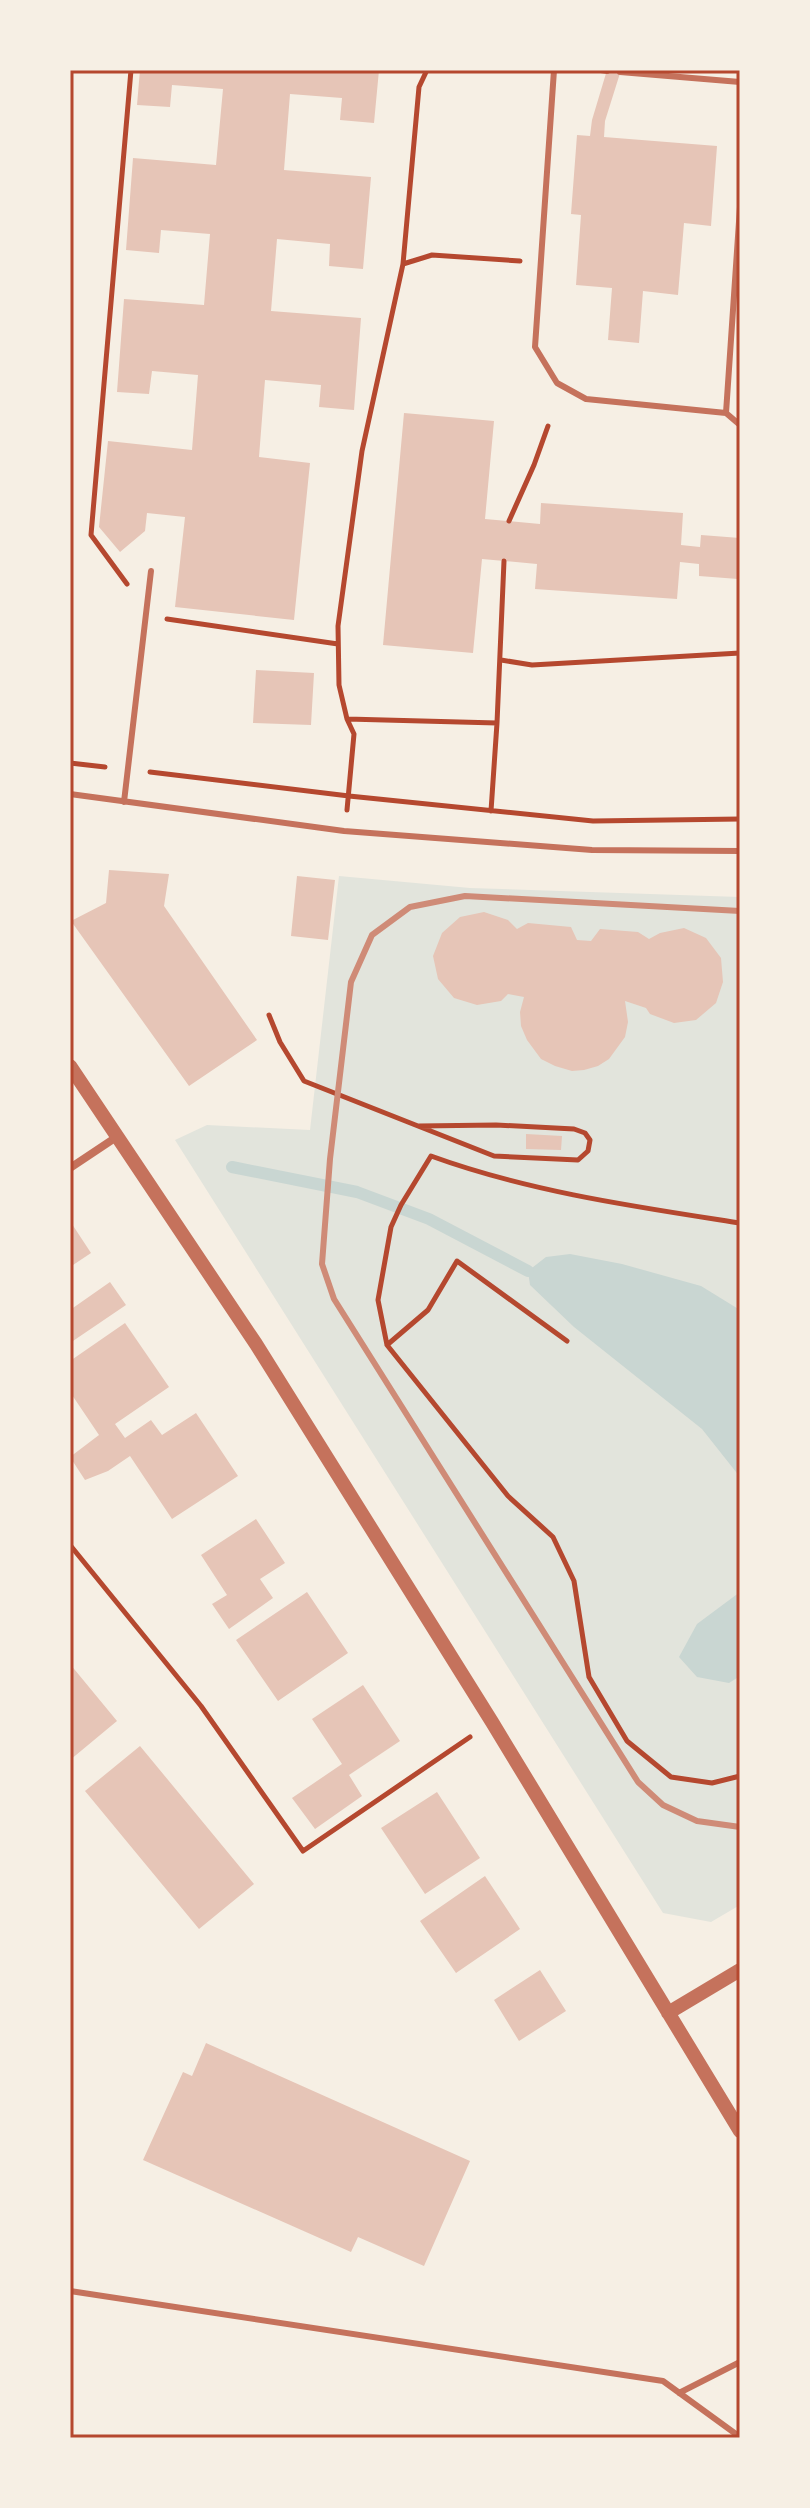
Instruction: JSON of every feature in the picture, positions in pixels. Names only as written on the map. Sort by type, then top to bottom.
[{"type":"street","points":[[70,1066],[256,1344],[492,1722],[740,2131]]},
{"type":"street","points":[[70,1168],[118,1136]]},
{"type":"street","points":[[668,2013],[740,1970]]},
{"type":"lane","points":[[554,70],[535,347],[557,383],[586,399],[726,413],[740,425]]},
{"type":"lane","points":[[601,70],[607,71]]},
{"type":"lane","points":[[620,72],[740,82]]},
{"type":"lane","points":[[726,413],[740,207]]},
{"type":"lane","points":[[124,802],[151,571]]},
{"type":"lane","points":[[70,794],[375,834],[592,850],[740,851]]},
{"type":"lane","points":[[70,2291],[663,2381],[740,2437]]},
{"type":"lane","points":[[679,2393],[740,2362]]},
{"type":"path","points":[[131,70],[91,535],[127,585],[149,592]]},
{"type":"path","points":[[349,796],[354,734],[339,685],[338,626],[362,451],[403,264],[419,87],[427,70]]},
{"type":"path","points":[[403,264],[432,255],[541,263]]},
{"type":"path","points":[[509,521],[548,426]]},
{"type":"path","points":[[491,811],[504,561]]},
{"type":"path","points":[[146,616],[338,644]]},
{"type":"path","points":[[501,660],[532,665],[740,653]]},
{"type":"path","points":[[347,719],[497,723]]},
{"type":"path","points":[[70,763],[593,821],[740,819]]},
{"type":"path","points":[[269,1015],[280,1042],[304,1081],[494,1156],[578,1160],[588,1151],[590,1140],[585,1133],[574,1129],[496,1125],[419,1126]]},
{"type":"path","points":[[740,1223],[583,1196],[479,1173],[431,1156],[391,1227],[378,1300],[387,1345],[508,1496],[553,1537],[574,1581],[589,1677],[627,1741],[671,1777],[712,1783],[740,1776]]},
{"type":"path","points":[[387,1345],[428,1310],[457,1261],[567,1341]]},
{"type":"path","points":[[70,1545],[201,1706],[303,1851],[492,1722]]},
{"type":"shaded area","points":[[339,876],[470,888],[740,897],[740,1905],[711,1922],[663,1913],[175,1140],[207,1125],[310,1130]]},
{"type":"shaded area","points":[[570,1254],[622,1264],[701,1286],[740,1310],[740,1477],[702,1429],[574,1327],[530,1285],[528,1271],[546,1257]]},
{"type":"shaded area","points":[[740,1592],[740,1676],[729,1683],[697,1677],[679,1657],[697,1624]]},
{"type":"building","points":[[140,70],[379,70],[374,123],[340,120],[342,98],[290,94],[284,170],[371,177],[363,269],[329,266],[330,244],[277,239],[271,311],[361,318],[354,410],[319,407],[321,385],[265,380],[259,457],[310,463],[294,620],[175,607],[185,517],[147,513],[145,531],[120,552],[99,527],[108,441],[192,450],[198,375],[152,371],[149,394],[117,392],[124,299],[204,305],[210,234],[161,230],[159,253],[126,250],[133,158],[216,165],[223,89],[172,85],[170,107],[137,105]]},
{"type":"building","points":[[607,70],[621,70],[605,121],[604,137],[717,146],[711,226],[684,223],[678,295],[643,291],[639,343],[608,340],[612,288],[576,285],[581,215],[571,214],[577,135],[590,136]]},
{"type":"building","points":[[404,413],[494,421],[485,519],[540,524],[541,503],[683,513],[681,545],[700,547],[701,535],[740,538],[738,579],[699,576],[699,564],[680,562],[677,599],[535,589],[537,564],[482,559],[473,653],[383,645]]},
{"type":"building","points":[[256,670],[314,673],[311,725],[253,723]]},
{"type":"building","points":[[109,870],[169,874],[164,906],[257,1040],[189,1086],[71,921],[106,903]]},
{"type":"building","points":[[297,876],[335,880],[328,940],[291,936]]},
{"type":"building","points":[[484,912],[508,920],[517,929],[528,923],[571,927],[577,940],[591,941],[600,929],[638,932],[649,939],[660,933],[684,928],[706,938],[721,958],[723,982],[716,1003],[696,1020],[674,1023],[625,1001],[628,1022],[625,1037],[609,1059],[584,1070],[572,1071],[555,1066],[541,1059],[527,1040],[521,1026],[520,1012],[524,997],[508,994],[501,1001],[477,1005],[454,998],[438,979],[433,956],[442,933],[460,917]]},
{"type":"building","points":[[526,1134],[562,1136],[561,1150],[526,1149]]},
{"type":"building","points":[[70,1221],[91,1253],[70,1267]]},
{"type":"building","points":[[110,1282],[126,1305],[70,1343],[70,1310]]},
{"type":"building","points":[[125,1323],[169,1387],[115,1424],[125,1438],[151,1420],[162,1435],[196,1413],[238,1476],[172,1519],[130,1456],[108,1471],[85,1480],[70,1457],[99,1435],[70,1392],[70,1361]]},
{"type":"building","points":[[256,1519],[285,1563],[260,1579],[273,1598],[229,1629],[212,1604],[227,1595],[201,1555]]},
{"type":"building","points":[[307,1592],[348,1653],[278,1701],[236,1640]]},
{"type":"building","points":[[70,1664],[117,1721],[70,1760]]},
{"type":"building","points":[[363,1685],[400,1741],[349,1775],[362,1796],[315,1829],[292,1798],[342,1764],[312,1719]]},
{"type":"building","points":[[140,1746],[254,1884],[199,1929],[85,1791]]},
{"type":"building","points":[[437,1792],[480,1858],[425,1894],[381,1828]]},
{"type":"building","points":[[485,1876],[520,1929],[456,1973],[420,1921]]},
{"type":"building","points":[[540,1970],[566,2011],[519,2041],[494,2000]]},
{"type":"building","points":[[206,2043],[470,2161],[424,2266],[358,2237],[351,2252],[143,2160],[183,2072],[192,2076]]},
{"type":"waterway","points":[[232,1167],[357,1192],[429,1219],[528,1271]]},
{"type":"railway","points":[[740,911],[465,896],[410,907],[372,935],[351,982],[330,1159],[322,1264],[334,1299],[638,1782],[663,1805],[697,1821],[740,1827]]}]
